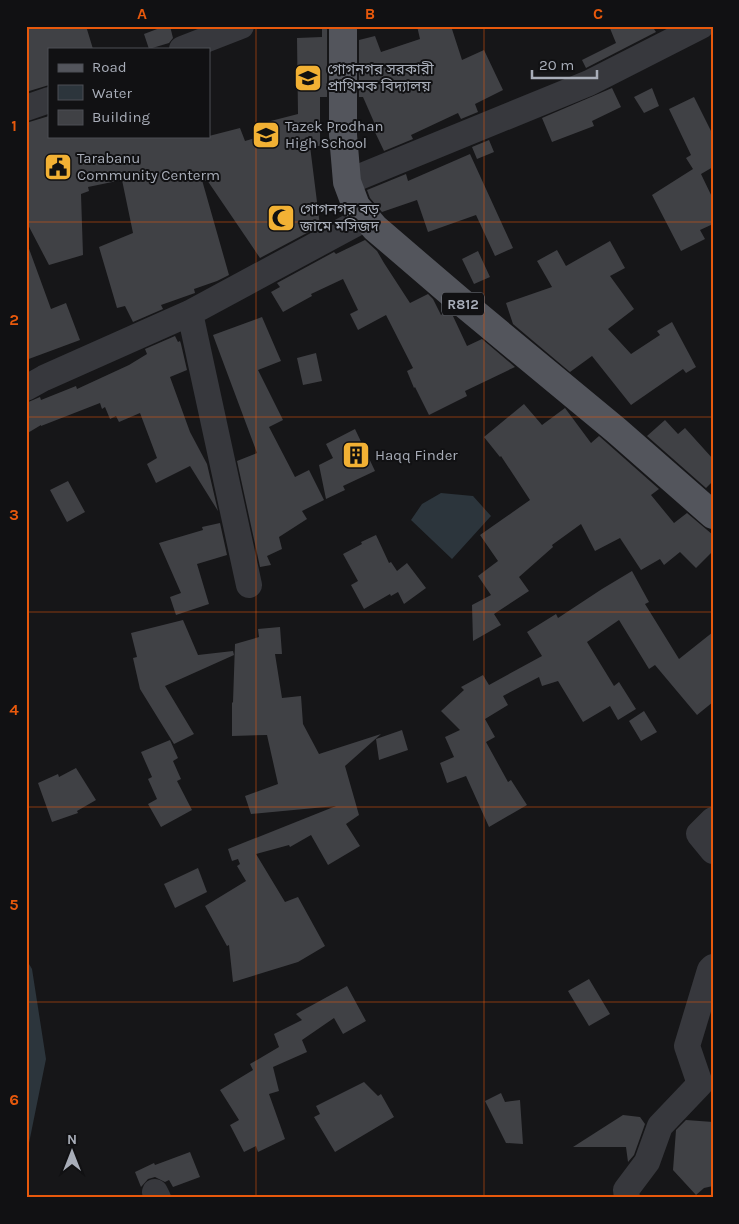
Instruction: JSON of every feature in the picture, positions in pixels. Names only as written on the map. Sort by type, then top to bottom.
[{"type":"main road","name":"R812","points":[[343,26],[342,135],[347,182],[356,206],[375,228],[616,430],[713,515]]},
{"type":"street","points":[[185,48],[241,26]]},
{"type":"street","points":[[347,182],[589,83],[701,26]]},
{"type":"street","points":[[26,108],[48,100]]},
{"type":"street","points":[[26,388],[44,378],[190,313],[366,218]]},
{"type":"street","points":[[190,313],[249,585]]},
{"type":"street","points":[[713,820],[699,834],[713,850]]},
{"type":"street","points":[[627,1198],[626,1190],[647,1162],[660,1126],[700,1084],[687,1046],[710,970],[713,967]]},
{"type":"water","points":[[441,493],[473,496],[491,516],[452,559],[411,520],[422,504]]},
{"type":"water","points":[[26,959],[32,969],[46,1059],[28,1148],[26,1176]]},
{"type":"building","points":[[26,26],[86,26],[93,48],[48,48],[48,85],[26,92]]},
{"type":"building","points":[[170,26],[173,38],[169,43],[149,48],[144,34]]},
{"type":"building","points":[[322,26],[327,26],[327,97],[320,97],[320,146],[310,146],[320,226],[260,258],[207,180],[205,181],[200,173],[229,275],[194,289],[195,293],[161,305],[163,309],[133,322],[125,306],[117,308],[99,247],[133,233],[122,180],[88,187],[89,191],[81,194],[83,255],[49,265],[26,221],[26,123],[48,116],[48,138],[210,138],[210,136],[240,128],[245,141],[262,136],[259,124],[298,114],[297,38],[322,37]]},
{"type":"building","points":[[417,26],[451,26],[462,60],[484,50],[503,90],[475,104],[478,112],[461,119],[458,113],[411,135],[413,139],[384,151],[374,130],[377,129],[363,97],[359,97],[359,40],[375,36],[381,52],[420,39]]},
{"type":"building","points":[[609,26],[652,26],[656,32],[586,68],[582,60],[616,43]]},
{"type":"building","points":[[612,88],[621,107],[592,121],[594,126],[552,142],[542,118]]},
{"type":"building","points":[[652,88],[659,106],[644,113],[634,97]]},
{"type":"building","points":[[694,97],[713,135],[713,167],[701,174],[713,199],[713,224],[700,230],[705,239],[681,251],[652,195],[693,169],[686,158],[691,155],[669,109]]},
{"type":"building","points":[[489,140],[494,152],[477,159],[472,147]]},
{"type":"building","points":[[470,154],[513,248],[495,256],[476,215],[428,232],[417,200],[382,212],[370,198],[367,190],[406,174],[408,181]]},
{"type":"building","points":[[365,240],[377,251],[410,303],[428,294],[433,299],[441,315],[448,311],[452,314],[467,346],[482,339],[515,367],[465,391],[467,396],[429,415],[407,371],[413,368],[386,315],[358,330],[350,314],[358,310],[343,279],[311,294],[312,296],[283,312],[271,292],[280,287],[277,283],[334,252],[336,254]]},
{"type":"building","points":[[610,241],[625,268],[610,276],[634,309],[608,329],[631,354],[660,335],[657,331],[672,322],[696,367],[686,373],[683,369],[631,405],[592,356],[570,372],[513,324],[506,303],[552,287],[537,261],[557,250],[566,266]]},
{"type":"building","points":[[26,246],[28,246],[51,309],[66,303],[80,340],[26,360]]},
{"type":"building","points":[[478,251],[490,277],[474,284],[462,259]]},
{"type":"building","points":[[262,317],[281,361],[258,370],[283,420],[269,427],[295,477],[309,470],[324,500],[302,511],[307,519],[279,537],[282,549],[267,556],[271,565],[260,567],[237,461],[257,453],[213,335]]},
{"type":"building","points":[[175,336],[178,342],[180,341],[187,370],[170,377],[190,432],[207,464],[218,511],[190,466],[156,483],[147,464],[157,458],[140,413],[119,422],[116,416],[110,419],[105,407],[102,409],[100,403],[41,425],[26,434],[26,403],[40,397],[41,400],[76,386],[77,389],[129,365],[147,354],[145,349]]},
{"type":"building","points":[[316,353],[322,381],[303,385],[297,358]]},
{"type":"building","points":[[524,404],[542,425],[565,408],[591,443],[599,436],[659,489],[651,495],[674,523],[687,513],[713,535],[713,551],[696,568],[680,552],[664,565],[660,559],[641,570],[620,538],[595,551],[581,524],[552,545],[553,547],[519,577],[529,591],[494,614],[501,625],[473,641],[472,605],[491,595],[478,576],[498,561],[480,535],[530,500],[501,456],[484,437]]},
{"type":"building","points":[[665,420],[678,434],[685,428],[713,459],[713,481],[706,488],[647,436]]},
{"type":"building","points":[[355,429],[375,471],[343,486],[345,490],[326,499],[319,465],[333,458],[326,444]]},
{"type":"building","points":[[68,481],[85,512],[67,522],[50,490]]},
{"type":"building","points":[[220,523],[227,555],[197,564],[209,604],[176,615],[170,597],[181,593],[159,543],[203,530],[202,527]]},
{"type":"building","points":[[376,535],[389,563],[391,562],[397,571],[407,563],[426,588],[404,604],[398,592],[391,596],[390,594],[364,609],[351,585],[358,581],[343,554]]},
{"type":"building","points":[[632,571],[649,602],[645,604],[679,659],[713,632],[713,702],[697,715],[655,665],[649,669],[619,620],[587,642],[614,686],[619,682],[636,709],[618,720],[610,706],[583,722],[558,681],[542,686],[539,677],[503,696],[508,705],[485,719],[495,737],[486,742],[508,782],[511,780],[527,805],[489,827],[466,776],[447,783],[440,763],[454,757],[445,737],[460,730],[441,711],[464,690],[461,687],[483,675],[489,685],[542,656],[527,632],[556,614],[558,618]]},
{"type":"building","points":[[183,620],[198,655],[233,651],[234,655],[165,686],[194,734],[174,744],[140,689],[133,658],[137,657],[131,633]]},
{"type":"building","points":[[280,627],[282,654],[275,654],[282,698],[301,696],[303,724],[319,754],[381,734],[345,766],[359,815],[346,824],[360,846],[328,865],[311,835],[290,847],[289,845],[256,854],[285,902],[298,897],[325,946],[298,962],[233,982],[229,945],[227,946],[205,906],[246,881],[237,866],[240,864],[238,859],[232,861],[228,849],[336,806],[251,814],[245,796],[278,784],[267,735],[232,736],[235,644],[259,637],[258,629]]},
{"type":"building","points":[[644,711],[657,732],[641,741],[629,721]]},
{"type":"building","points":[[402,730],[408,750],[379,760],[376,739]]},
{"type":"building","points":[[170,740],[178,758],[173,761],[181,779],[177,781],[192,810],[161,827],[148,804],[157,799],[148,779],[152,777],[141,752]]},
{"type":"building","points":[[76,768],[96,800],[77,811],[78,813],[52,822],[38,783],[58,774],[59,777]]},
{"type":"building","points":[[198,868],[207,892],[175,908],[164,884]]},
{"type":"building","points":[[589,979],[610,1014],[589,1026],[568,991]]},
{"type":"building","points":[[347,986],[366,1021],[343,1034],[334,1018],[302,1040],[307,1052],[273,1067],[279,1091],[269,1094],[285,1139],[258,1152],[256,1146],[244,1152],[230,1125],[239,1120],[220,1090],[253,1070],[250,1064],[279,1047],[274,1034],[302,1020],[296,1014]]},
{"type":"building","points":[[364,1082],[378,1096],[381,1094],[394,1117],[335,1152],[314,1117],[320,1114],[316,1106]]},
{"type":"building","points":[[501,1093],[505,1102],[520,1100],[523,1144],[506,1143],[485,1101]]},
{"type":"building","points":[[623,1115],[640,1117],[645,1124],[634,1155],[628,1162],[626,1147],[573,1147]]},
{"type":"building","points":[[686,1120],[713,1122],[713,1186],[704,1188],[696,1195],[673,1170],[676,1130]]},
{"type":"building","points":[[190,1152],[200,1177],[173,1187],[169,1180],[165,1182],[155,1177],[148,1179],[141,1187],[135,1172],[154,1163],[155,1165]]},
{"type":"place","name":"গোগনগর সরকারী প্রাথিমক বিদ্যালয়","points":[[308,78]]},
{"type":"place","name":"Tazek Prodhan High School","points":[[266,135]]},
{"type":"place","name":"Tarabanu Community Centerm","points":[[58,167]]},
{"type":"place","name":"গোগনগর বড় জামে মসিজদ","points":[[281,218]]},
{"type":"place","name":"Haqq Finder","points":[[356,455]]}]
